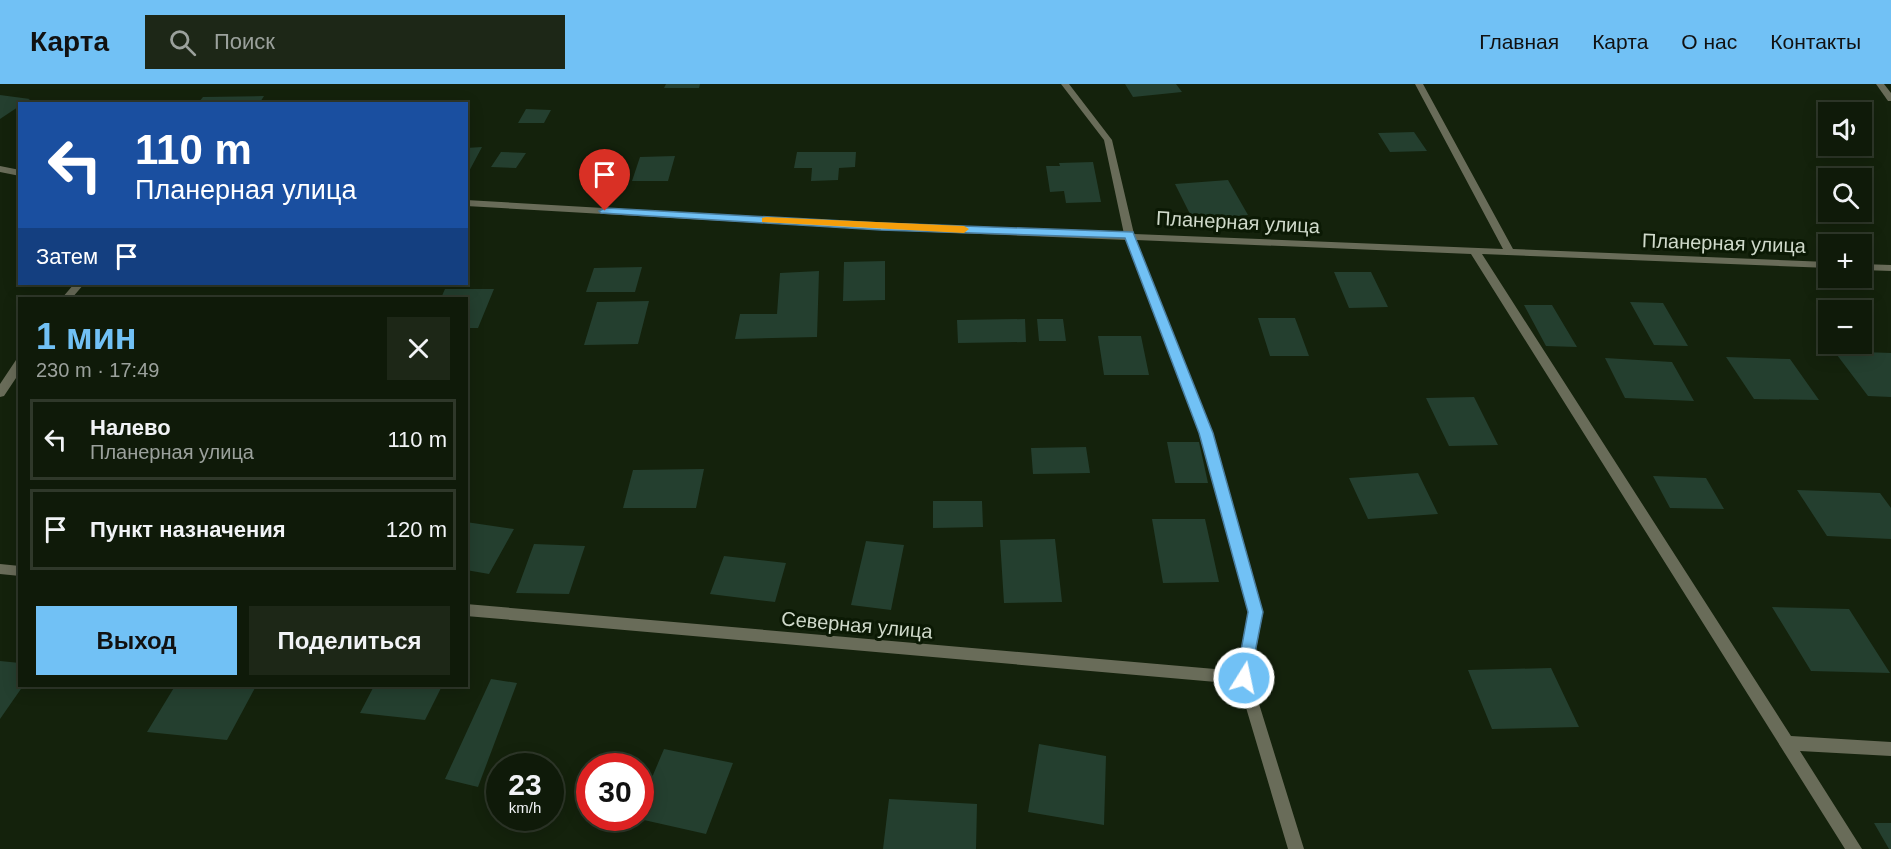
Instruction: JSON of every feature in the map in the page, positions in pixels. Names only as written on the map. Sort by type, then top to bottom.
[{"type":"street","points":[[1065,84],[1108,140],[1129,235],[1206,433],[1256,612],[1244,678],[1296,849]]},
{"type":"street","points":[[1419,84],[1509,251]]},
{"type":"street","points":[[1880,84],[1891,99]]},
{"type":"street","points":[[0,169],[18,173]]},
{"type":"street","name":"Планерная улица","points":[[468,203],[881,226],[1818,265]]},
{"type":"street","points":[[1474,250],[1854,849]]},
{"type":"street","points":[[1872,267],[1891,268]]},
{"type":"street","points":[[68,297],[78,285]]},
{"type":"street","points":[[0,393],[18,366]]},
{"type":"street","points":[[0,569],[18,571]]},
{"type":"street","name":"Северная улица","points":[[468,610],[1244,678]]},
{"type":"street","points":[[1786,743],[1891,749]]},
{"type":"building","points":[[666,84],[700,84],[699,88],[664,88]]},
{"type":"building","points":[[1125,84],[1176,84],[1182,92],[1133,97]]},
{"type":"building","points":[[0,95],[30,99],[26,102],[18,102],[18,107],[0,119]]},
{"type":"building","points":[[264,96],[260,102],[199,102],[203,97]]},
{"type":"building","points":[[526,109],[551,110],[544,123],[518,123]]},
{"type":"building","points":[[1414,132],[1427,151],[1390,152],[1378,133]]},
{"type":"building","points":[[482,147],[468,173],[468,148]]},
{"type":"building","points":[[501,152],[526,153],[516,168],[491,167]]},
{"type":"building","points":[[797,152],[856,152],[855,167],[839,168],[838,180],[811,181],[812,168],[794,168]]},
{"type":"building","points":[[675,156],[668,181],[632,181],[640,157]]},
{"type":"building","points":[[1093,162],[1101,202],[1066,203],[1064,191],[1050,192],[1046,166],[1060,166],[1059,163]]},
{"type":"building","points":[[1228,180],[1248,215],[1193,220],[1175,184]]},
{"type":"building","points":[[885,261],[885,300],[843,301],[844,262]]},
{"type":"building","points":[[642,267],[635,292],[586,292],[594,268]]},
{"type":"building","points":[[819,271],[817,337],[735,339],[740,314],[777,314],[780,273]]},
{"type":"building","points":[[1334,272],[1371,272],[1388,307],[1349,308]]},
{"type":"building","points":[[445,289],[494,289],[478,328],[468,328],[468,297],[441,297]]},
{"type":"building","points":[[649,301],[638,344],[584,345],[597,302]]},
{"type":"building","points":[[1630,302],[1663,303],[1688,346],[1654,345]]},
{"type":"building","points":[[1524,305],[1552,305],[1577,347],[1546,346]]},
{"type":"building","points":[[1258,318],[1295,318],[1309,356],[1270,356]]},
{"type":"building","points":[[1025,319],[1026,342],[958,343],[957,320]]},
{"type":"building","points":[[1037,319],[1063,319],[1066,341],[1039,341]]},
{"type":"building","points":[[1098,336],[1141,336],[1149,375],[1104,375]]},
{"type":"building","points":[[1891,353],[1891,397],[1868,396],[1836,354]]},
{"type":"building","points":[[1726,357],[1790,359],[1819,400],[1754,399]]},
{"type":"building","points":[[1605,358],[1672,362],[1694,401],[1625,398]]},
{"type":"building","points":[[1474,397],[1498,445],[1449,446],[1426,398]]},
{"type":"building","points":[[1167,442],[1199,442],[1208,483],[1175,483]]},
{"type":"building","points":[[1086,447],[1090,473],[1033,474],[1031,448]]},
{"type":"building","points":[[704,469],[696,508],[623,508],[633,470]]},
{"type":"building","points":[[1418,473],[1438,514],[1368,519],[1349,478]]},
{"type":"building","points":[[1653,476],[1706,478],[1724,509],[1670,508]]},
{"type":"building","points":[[1797,490],[1880,493],[1891,508],[1891,539],[1827,536]]},
{"type":"building","points":[[933,501],[982,501],[983,527],[933,528]]},
{"type":"building","points":[[1152,519],[1205,519],[1219,582],[1163,583]]},
{"type":"building","points":[[468,522],[514,529],[489,574],[468,570]]},
{"type":"building","points":[[1055,539],[1062,602],[1004,603],[1000,540]]},
{"type":"building","points":[[866,541],[904,545],[891,610],[851,605]]},
{"type":"building","points":[[534,544],[585,546],[569,594],[516,593]]},
{"type":"building","points":[[724,556],[786,563],[775,602],[710,594]]},
{"type":"building","points":[[1772,607],[1849,609],[1890,673],[1811,671]]},
{"type":"building","points":[[0,661],[18,663],[18,687],[22,687],[0,719]]},
{"type":"building","points":[[1551,668],[1579,727],[1492,729],[1468,670]]},
{"type":"building","points":[[491,679],[517,683],[491,753],[486,753],[486,766],[478,787],[445,779]]},
{"type":"building","points":[[174,687],[255,687],[227,740],[147,732]]},
{"type":"building","points":[[373,687],[442,687],[425,720],[360,713]]},
{"type":"building","points":[[1039,744],[1106,756],[1104,825],[1028,812]]},
{"type":"building","points":[[664,749],[733,763],[706,834],[654,822],[654,773]]},
{"type":"building","points":[[889,799],[977,804],[976,849],[883,849]]},
{"type":"building","points":[[1874,823],[1891,823],[1891,849],[1889,849]]},
{"type":"slow traffic","points":[[766,220],[964,229]]},
{"type":"route","points":[[605,211],[881,226],[1129,235],[1206,433],[1256,612],[1244,678]]}]
